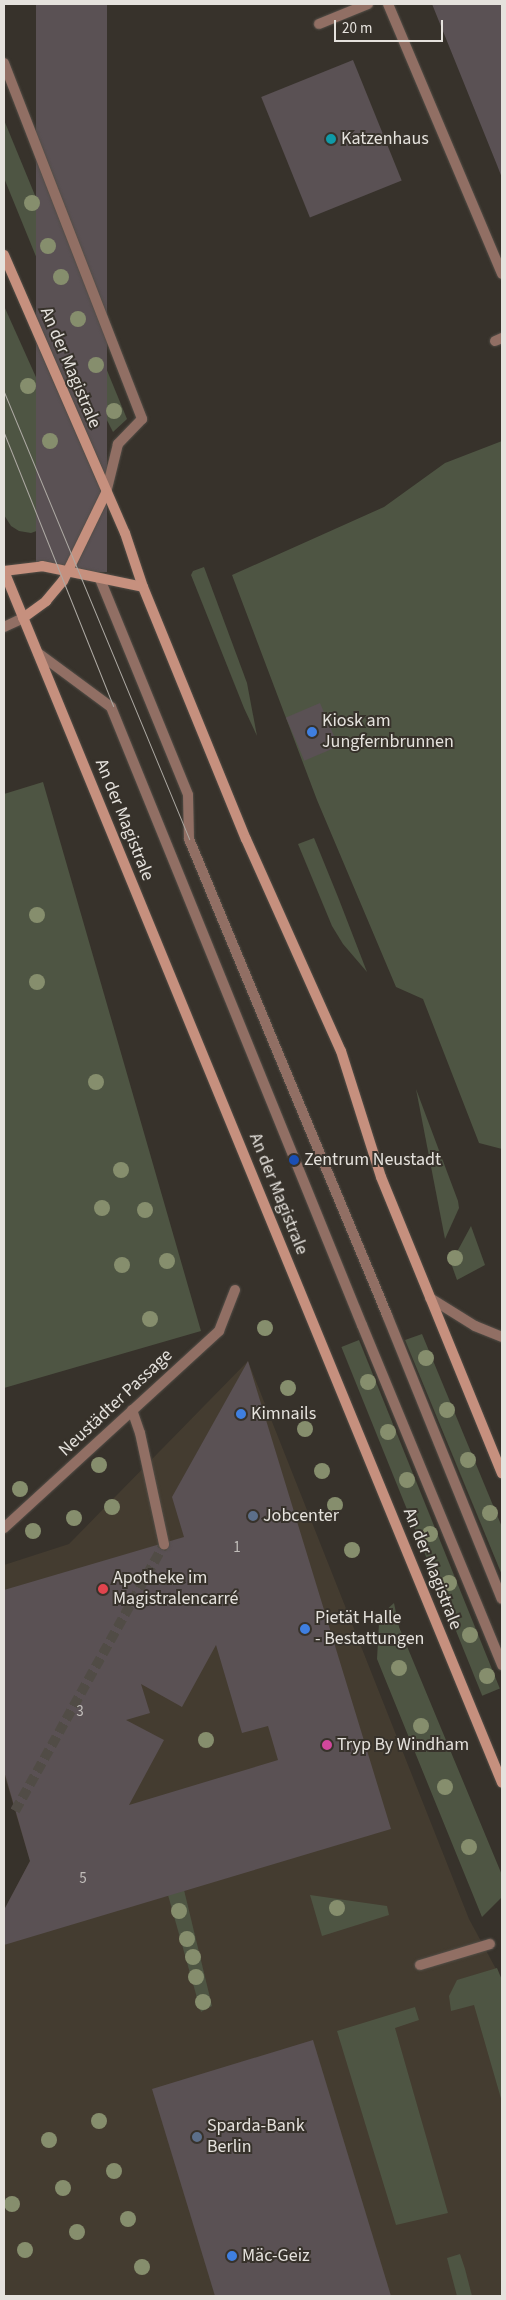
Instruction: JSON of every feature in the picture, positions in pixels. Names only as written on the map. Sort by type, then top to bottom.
[{"type":"main road","name":"An der Magistrale","points":[[4,255],[125,533],[144,587],[246,839],[341,1051],[381,1177],[502,1473]]},
{"type":"main road","points":[[23,618],[46,601],[69,570],[106,493]]},
{"type":"main road","name":"An der Magistrale","points":[[144,587],[100,579],[69,570],[42,566],[4,571],[502,1783]]},
{"type":"street","points":[[320,24],[368,4]]},
{"type":"street","points":[[388,4],[502,274]]},
{"type":"street","points":[[4,63],[142,419],[118,444],[106,493]]},
{"type":"street","points":[[100,579],[188,794],[189,839],[387,1315],[502,1599]]},
{"type":"street","points":[[4,627],[23,618]]},
{"type":"street","points":[[38,653],[111,707],[502,1665]]},
{"type":"street","points":[[113,706],[358,1316]]},
{"type":"street","name":"Neustädter Passage","points":[[4,1528],[219,1331],[235,1290]]},
{"type":"street","points":[[430,1298],[475,1326],[502,1337]]},
{"type":"street","points":[[132,1410],[140,1432],[164,1544]]},
{"type":"street","points":[[420,1965],[490,1944]]},
{"type":"shaded area","points":[[248,1361],[469,1919],[502,1980],[502,2296],[4,2296],[4,1910],[30,1861],[4,1774],[4,1565],[69,1544]]},
{"type":"green space","points":[[4,120],[127,419],[113,432],[86,379],[4,178]]},
{"type":"green space","points":[[4,306],[57,424],[66,459],[66,495],[57,519],[42,529],[31,533],[19,531],[11,526],[4,515]]},
{"type":"green space","points":[[502,441],[502,1149],[479,1143],[423,999],[396,987],[317,800],[232,575],[384,507],[445,463]]},
{"type":"green space","points":[[204,567],[247,683],[257,736],[191,575],[193,571]]},
{"type":"green space","points":[[43,782],[201,1331],[4,1388],[4,794]]},
{"type":"green space","points":[[314,838],[367,972],[343,944],[332,926],[298,844]]},
{"type":"green space","points":[[416,1089],[458,1201],[459,1208],[445,1239]]},
{"type":"green space","points":[[471,1226],[485,1265],[457,1280],[451,1263]]},
{"type":"green space","points":[[422,1334],[502,1527],[502,1575],[405,1340]]},
{"type":"green space","points":[[359,1340],[500,1689],[482,1696],[341,1347]]},
{"type":"green space","points":[[394,1603],[399,1627],[502,1875],[502,1897],[482,1917],[377,1659],[379,1623],[384,1612]]},
{"type":"green space","points":[[184,1890],[212,2006],[201,2012],[168,1895]]},
{"type":"green space","points":[[310,1895],[387,1906],[389,1915],[322,1936]]},
{"type":"green space","points":[[497,1968],[502,1980],[502,2102],[474,2005],[451,2011],[449,1996],[457,1980]]},
{"type":"green space","points":[[415,2007],[419,2020],[395,2028],[448,2213],[396,2225],[337,2031]]},
{"type":"green space","points":[[460,2254],[472,2296],[457,2296],[447,2258]]},
{"type":"building","points":[[36,4],[107,4],[107,572],[36,572]]},
{"type":"building","points":[[432,4],[501,4],[502,178],[497,165]]},
{"type":"building","name":"Katzenhaus","points":[[353,60],[402,181],[310,218],[261,97]]},
{"type":"building","name":"Kiosk am Jungfernbrunnen","points":[[320,703],[338,746],[304,761],[286,717]]},
{"type":"building","points":[[248,1361],[391,1829],[4,1945],[4,1910],[30,1861],[4,1771],[4,1590],[184,1537],[172,1497]],"holes":[[[216,1645],[242,1733],[268,1726],[278,1760],[129,1805],[164,1740],[126,1720],[150,1713],[141,1684],[182,1707]]]},
{"type":"building","points":[[313,2040],[391,2296],[215,2296],[152,2089]]},
{"type":"tunnel","points":[[15,1811],[164,1544]]},
{"type":"tram line","points":[[4,392],[189,839]]},
{"type":"tram line","points":[[4,433],[113,706]]},
{"type":"place","name":"Katzenhaus","points":[[331,139]]},
{"type":"place","name":"Kiosk am Jungfernbrunnen","points":[[312,732]]},
{"type":"place","name":"Zentrum Neustadt","points":[[294,1160]]},
{"type":"place","name":"Kimnails","points":[[241,1414]]},
{"type":"place","name":"Jobcenter","points":[[253,1516]]},
{"type":"place","name":"Apotheke im Magistralencarré","points":[[103,1589]]},
{"type":"place","name":"Pietät Halle - Bestattungen","points":[[305,1629]]},
{"type":"place","name":"Tryp By Windham","points":[[327,1745]]},
{"type":"place","name":"Sparda-Bank Berlin","points":[[197,2137]]},
{"type":"place","name":"Mäc-Geiz","points":[[232,2256]]}]
